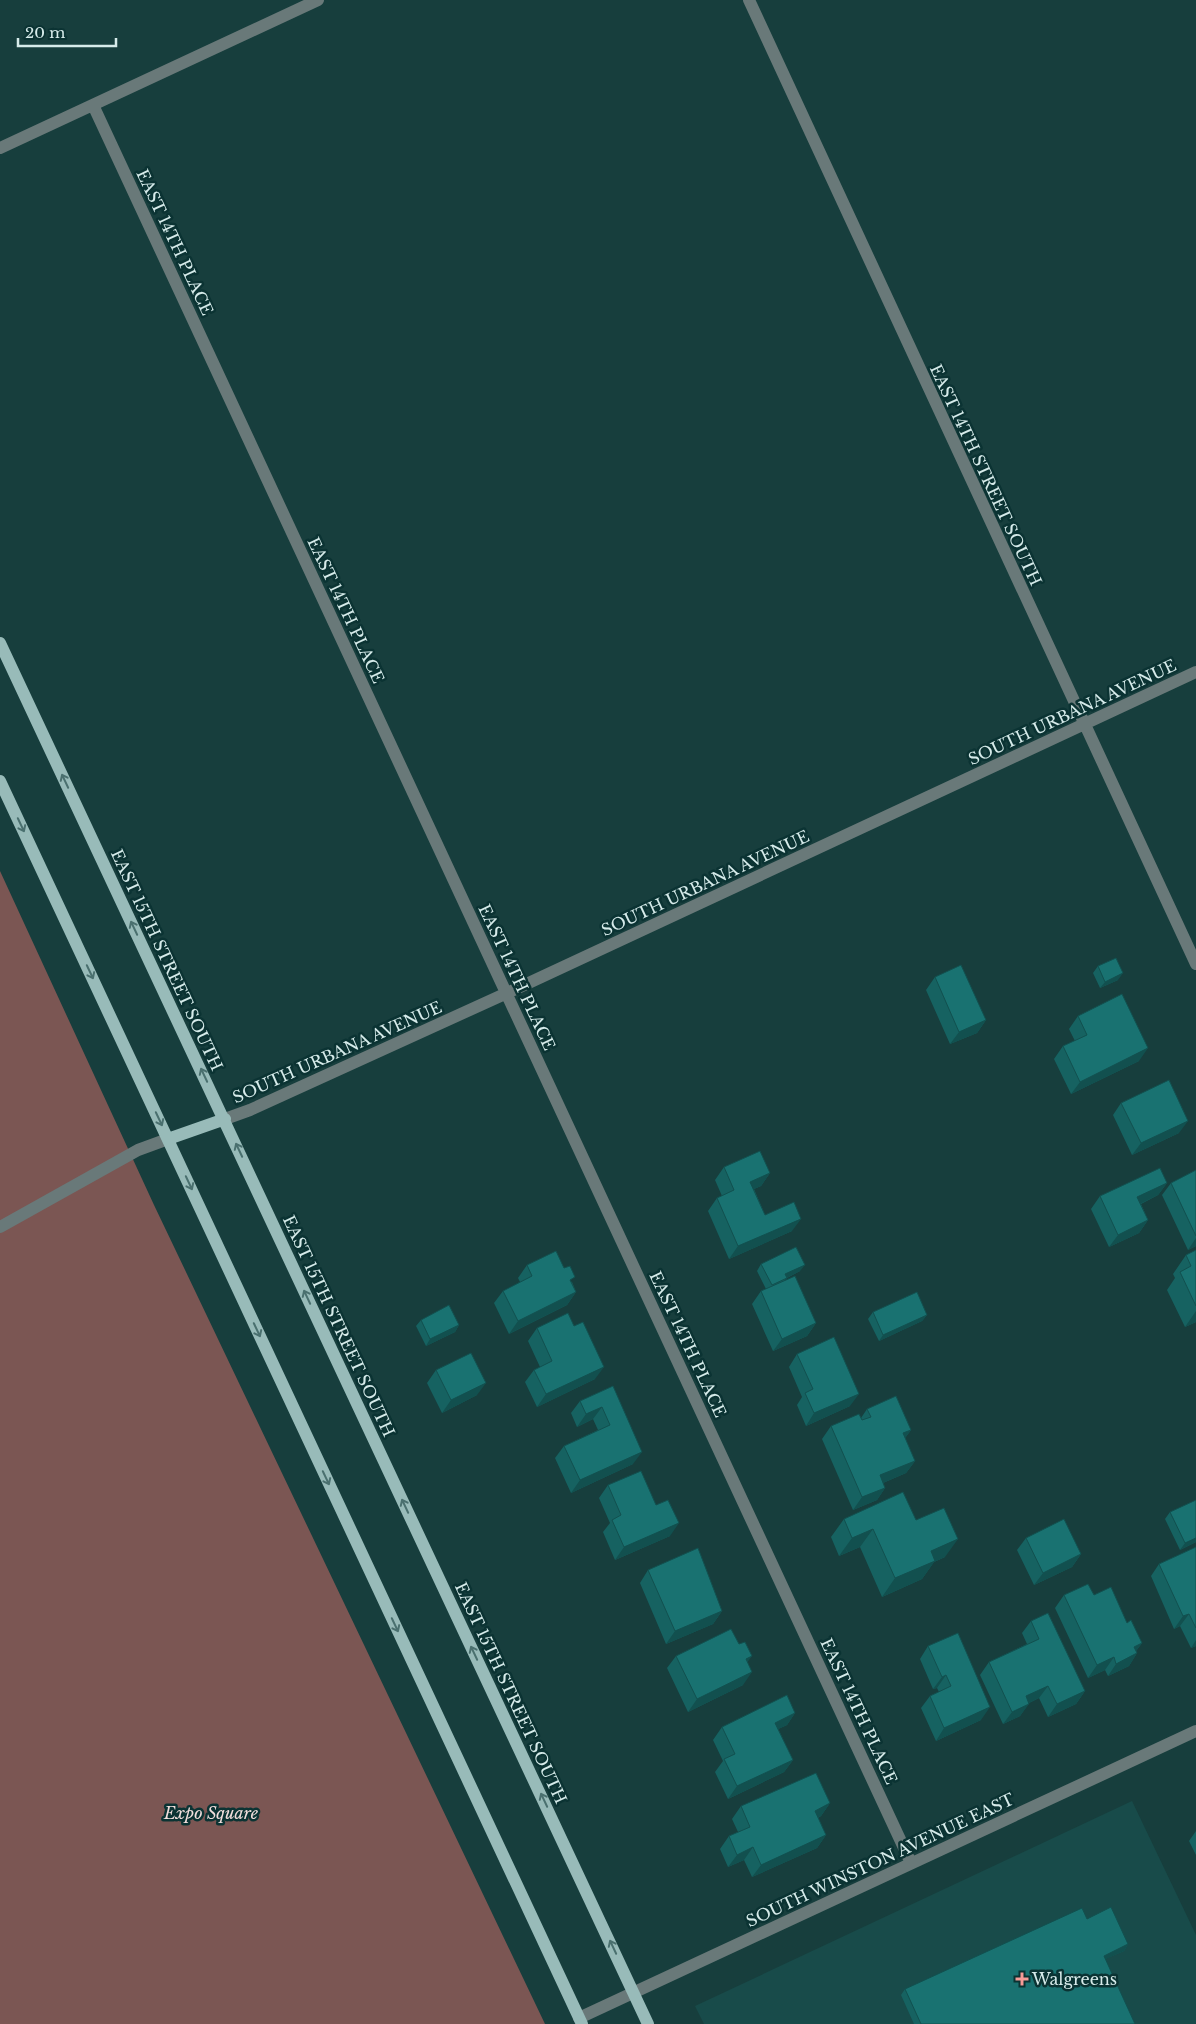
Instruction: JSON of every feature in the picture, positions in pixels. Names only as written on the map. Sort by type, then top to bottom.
[{"type":"main road","name":"EAST 15TH STREET SOUTH","points":[[0,643],[648,2024]]},
{"type":"main road","points":[[0,781],[580,2021]]},
{"type":"main road","points":[[168,1139],[225,1119]]},
{"type":"street","points":[[0,148],[318,0]]},
{"type":"street","name":"EAST 14TH STREET SOUTH","points":[[749,0],[1196,964]]},
{"type":"street","name":"EAST 14TH PLACE","points":[[94,105],[911,1862]]},
{"type":"street","name":"SOUTH URBANA AVENUE","points":[[225,1119],[250,1110],[507,993],[1196,672]]},
{"type":"street","points":[[0,1226],[138,1150],[168,1139]]},
{"type":"street","name":"SOUTH WINSTON AVENUE EAST","points":[[580,2021],[634,1992],[911,1862],[1196,1732]]},
{"type":"shaded area","points":[[1132,1801],[1196,1935],[1196,2024],[704,2024],[695,2006]]},
{"type":"green space","name":"Expo Square","points":[[0,871],[154,1205],[545,2024],[0,2024]]},
{"type":"building","points":[[1116,958],[1123,973],[1105,982],[1098,966]]},
{"type":"building","points":[[961,965],[986,1020],[959,1032],[935,977]]},
{"type":"building","points":[[1122,994],[1148,1048],[1080,1082],[1063,1046],[1087,1035],[1078,1016]]},
{"type":"building","points":[[1169,1080],[1188,1121],[1141,1143],[1121,1103]]},
{"type":"building","points":[[760,1151],[770,1173],[750,1182],[765,1215],[794,1202],[801,1219],[738,1246],[717,1198],[734,1190],[724,1167]]},
{"type":"building","points":[[1160,1168],[1167,1183],[1137,1197],[1148,1220],[1118,1235],[1100,1196]]},
{"type":"building","points":[[1196,1170],[1196,1236],[1171,1183]]},
{"type":"building","points":[[796,1247],[805,1265],[785,1274],[787,1278],[772,1285],[761,1264]]},
{"type":"building","points":[[1196,1250],[1196,1306],[1180,1272],[1191,1266],[1186,1255]]},
{"type":"building","points":[[556,1251],[564,1268],[570,1266],[575,1277],[570,1280],[576,1292],[518,1321],[503,1291],[532,1276],[527,1265]]},
{"type":"building","points":[[795,1276],[816,1323],[782,1339],[761,1291]]},
{"type":"building","points":[[917,1292],[927,1315],[883,1335],[873,1312]]},
{"type":"building","points":[[449,1305],[459,1325],[430,1339],[421,1320]]},
{"type":"building","points":[[568,1313],[574,1326],[583,1322],[604,1367],[546,1394],[534,1370],[552,1361],[537,1328]]},
{"type":"building","points":[[834,1337],[859,1394],[814,1413],[805,1393],[813,1389],[797,1354]]},
{"type":"building","points":[[471,1353],[486,1383],[451,1400],[436,1370]]},
{"type":"building","points":[[613,1386],[642,1452],[580,1480],[564,1446],[610,1425],[602,1407],[586,1414],[580,1401]]},
{"type":"building","points":[[896,1396],[911,1430],[903,1433],[915,1461],[880,1475],[885,1488],[862,1497],[831,1426],[859,1414],[862,1420],[871,1417],[867,1409]]},
{"type":"building","points":[[641,1471],[656,1505],[668,1500],[679,1523],[624,1547],[612,1520],[621,1515],[608,1485]]},
{"type":"building","points":[[903,1492],[916,1520],[944,1508],[958,1539],[931,1551],[935,1561],[895,1578],[873,1529],[852,1538],[844,1519]]},
{"type":"building","points":[[1196,1500],[1196,1538],[1185,1543],[1170,1512]]},
{"type":"building","points":[[1064,1519],[1081,1554],[1043,1573],[1026,1538]]},
{"type":"building","points":[[1196,1547],[1196,1628],[1189,1614],[1183,1616],[1159,1564]]},
{"type":"building","points":[[698,1548],[722,1611],[675,1631],[648,1570]]},
{"type":"building","points":[[1088,1584],[1094,1595],[1111,1587],[1127,1623],[1131,1620],[1142,1643],[1134,1647],[1137,1653],[1116,1664],[1114,1657],[1097,1665],[1064,1595]]},
{"type":"building","points":[[1048,1613],[1085,1691],[1057,1704],[1048,1686],[1026,1696],[1029,1704],[1012,1712],[989,1662],[1039,1639],[1031,1621]]},
{"type":"building","points":[[731,1629],[739,1644],[745,1642],[752,1656],[746,1659],[752,1672],[697,1699],[676,1656]]},
{"type":"building","points":[[958,1633],[990,1707],[944,1728],[930,1696],[951,1686],[946,1675],[942,1677],[928,1646]]},
{"type":"building","points":[[787,1695],[795,1713],[775,1723],[793,1760],[737,1786],[724,1759],[735,1754],[722,1727]]},
{"type":"building","points":[[816,1773],[830,1803],[815,1811],[826,1835],[761,1865],[753,1847],[737,1855],[729,1836],[750,1827],[741,1806]]},
{"type":"building","name":"Walgreens","points":[[1111,1907],[1128,1944],[1104,1956],[1135,2024],[921,2024],[905,1989],[1082,1908],[1087,1919]]},
{"type":"place","name":"Walgreens","points":[[1022,1979]]}]
